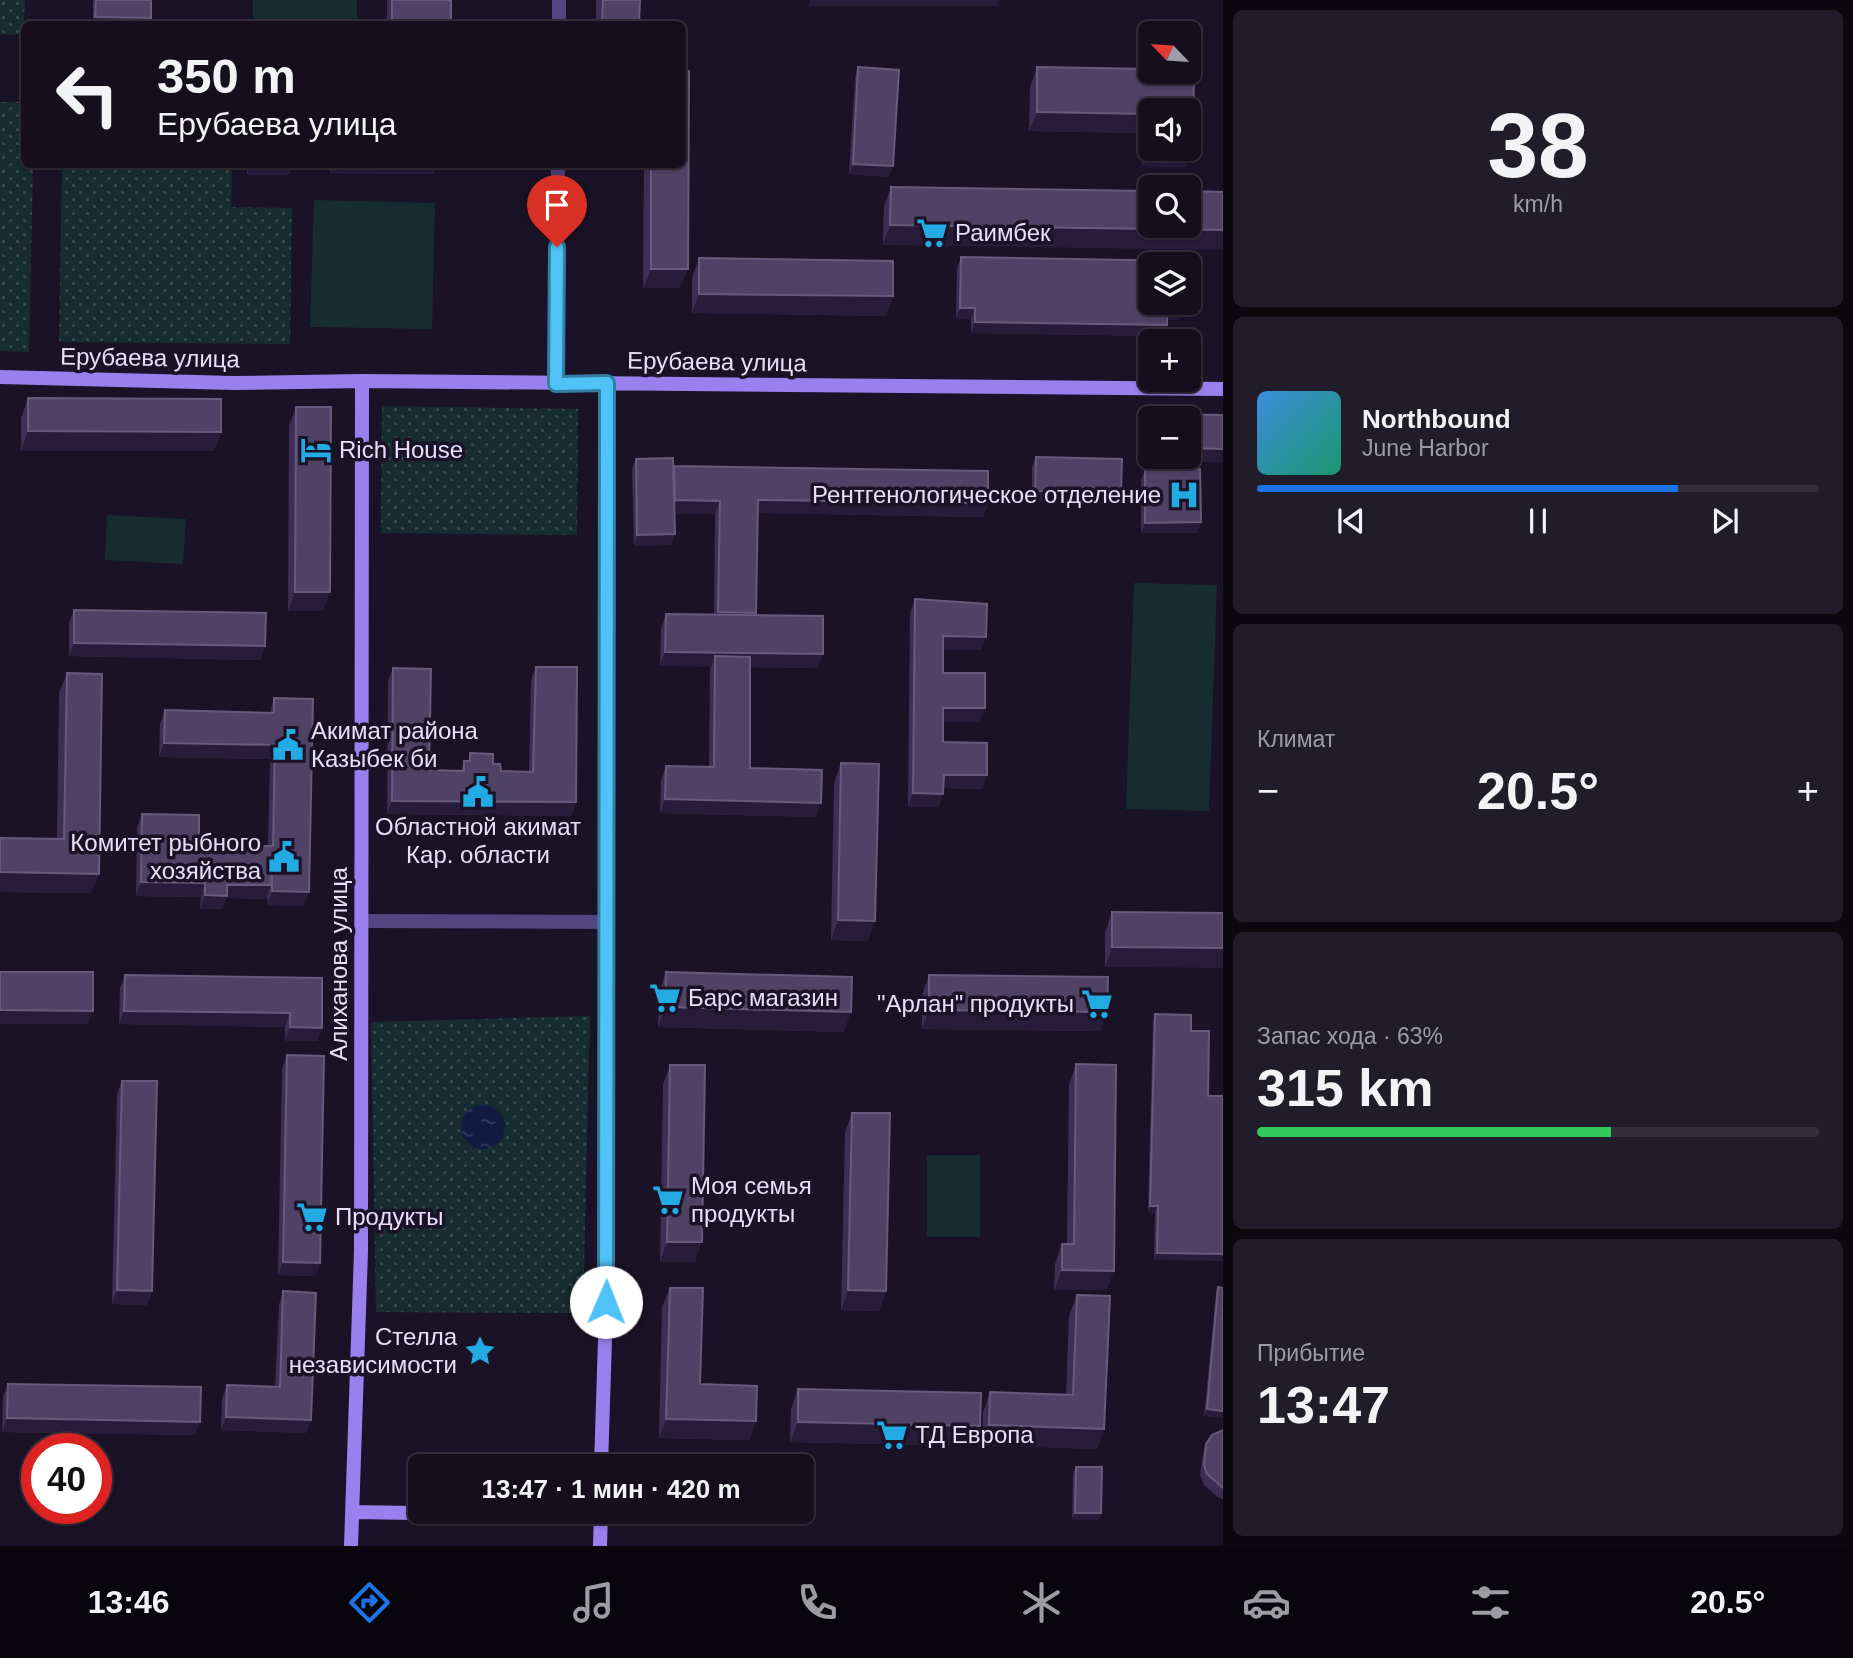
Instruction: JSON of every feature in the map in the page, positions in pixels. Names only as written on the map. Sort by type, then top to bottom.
[{"type":"street","points":[[559,0],[559,21]]},
{"type":"street","points":[[556,384],[558,168]]},
{"type":"street","name":"Ерубаева улица","points":[[0,377],[235,383],[362,381],[1223,389]]},
{"type":"street","name":"Алиханова улица","points":[[351,1546],[361,1251],[362,381]]},
{"type":"street","points":[[601,1454],[607,1275],[607,383]]},
{"type":"street","points":[[362,921],[607,922]]},
{"type":"street","points":[[352,1512],[408,1512]]},
{"type":"street","points":[[600,1546],[601,1524]]},
{"type":"green space","points":[[0,0],[25,0],[21,35],[0,34]]},
{"type":"green space","points":[[253,0],[357,0],[357,21],[253,21]]},
{"type":"green space","points":[[0,102],[21,102],[21,168],[33,168],[29,352],[0,351]]},
{"type":"green space","points":[[62,168],[232,168],[231,207],[292,208],[290,344],[59,342]]},
{"type":"green space","points":[[314,200],[435,203],[432,329],[310,327]]},
{"type":"green space","points":[[382,406],[578,409],[577,535],[381,533]]},
{"type":"green space","points":[[107,515],[186,519],[183,564],[105,560]]},
{"type":"green space","points":[[1134,583],[1217,585],[1209,811],[1126,809]]},
{"type":"green space","points":[[590,1016],[583,1313],[376,1312],[371,1022]]},
{"type":"green space","points":[[927,1155],[980,1155],[980,1237],[927,1237]]},
{"type":"water","points":[[483,1105],[498,1112],[505,1127],[498,1142],[483,1149],[468,1142],[461,1127],[468,1112]]},
{"type":"building","points":[[96,0],[151,0],[151,18],[95,17]]},
{"type":"building","points":[[392,0],[451,0],[451,21],[392,21]]},
{"type":"building","points":[[603,0],[640,0],[639,21],[602,21]]},
{"type":"building","points":[[858,67],[899,70],[893,166],[853,164]]},
{"type":"building","points":[[1037,67],[1138,69],[1138,84],[1194,84],[1194,98],[1138,98],[1138,114],[1037,112]]},
{"type":"building","points":[[686,71],[689,71],[688,269],[651,269],[651,168],[686,168]]},
{"type":"building","points":[[891,187],[1138,191],[1138,229],[890,225]]},
{"type":"building","points":[[1201,191],[1223,192],[1223,230],[1201,230]]},
{"type":"building","points":[[961,257],[1138,260],[1138,315],[1167,315],[1167,325],[975,322],[975,308],[960,308]]},
{"type":"building","points":[[699,258],[893,261],[893,296],[699,294]]},
{"type":"building","points":[[28,398],[221,399],[221,432],[28,431]]},
{"type":"building","points":[[296,407],[331,407],[330,592],[295,592]]},
{"type":"building","points":[[1201,415],[1223,415],[1223,449],[1201,448]]},
{"type":"building","points":[[1036,457],[1122,459],[1121,493],[1035,491]]},
{"type":"building","points":[[673,458],[675,534],[637,535],[636,459]]},
{"type":"building","points":[[674,466],[988,471],[988,503],[758,500],[756,613],[718,612],[720,501],[675,500]]},
{"type":"building","points":[[1200,469],[1201,522],[1145,523],[1145,470]]},
{"type":"building","points":[[915,599],[987,604],[986,637],[943,636],[943,673],[985,673],[985,708],[943,708],[943,742],[987,743],[987,775],[944,775],[943,794],[913,793]]},
{"type":"building","points":[[74,610],[266,613],[265,646],[74,643]]},
{"type":"building","points":[[666,614],[823,616],[823,654],[665,652]]},
{"type":"building","points":[[715,656],[750,657],[750,768],[822,770],[821,803],[665,799],[666,766],[714,767]]},
{"type":"building","points":[[536,667],[577,667],[576,802],[392,801],[393,668],[431,669],[429,770],[464,771],[464,761],[470,761],[470,753],[493,754],[493,764],[500,764],[501,771],[533,772]]},
{"type":"building","points":[[67,673],[102,674],[99,874],[0,872],[0,838],[64,839]]},
{"type":"building","points":[[274,698],[313,699],[309,892],[272,891],[272,860],[271,885],[227,885],[227,896],[205,895],[205,883],[141,882],[142,814],[199,815],[199,837],[235,837],[234,846],[273,846],[275,745],[164,743],[165,710],[274,713]]},
{"type":"building","points":[[841,763],[879,764],[875,921],[838,920]]},
{"type":"building","points":[[1112,912],[1223,913],[1223,948],[1112,947]]},
{"type":"building","points":[[0,972],[93,972],[93,1011],[0,1010]]},
{"type":"building","points":[[666,972],[852,977],[851,1012],[665,1007]]},
{"type":"building","points":[[125,975],[322,978],[322,1028],[290,1027],[290,1013],[124,1011]]},
{"type":"building","points":[[929,975],[1108,977],[1107,1012],[929,1010]]},
{"type":"building","points":[[1155,1014],[1191,1015],[1191,1031],[1209,1031],[1208,1096],[1223,1096],[1223,1254],[1157,1253],[1158,1206],[1150,1206]]},
{"type":"building","points":[[287,1055],[324,1056],[320,1263],[283,1262]]},
{"type":"building","points":[[1076,1064],[1116,1065],[1114,1271],[1062,1270],[1062,1244],[1074,1244]]},
{"type":"building","points":[[670,1065],[705,1065],[702,1242],[667,1242]]},
{"type":"building","points":[[122,1081],[157,1081],[152,1291],[117,1290]]},
{"type":"building","points":[[852,1113],[890,1113],[886,1291],[848,1290]]},
{"type":"building","points":[[1218,1287],[1223,1288],[1223,1411],[1207,1409]]},
{"type":"building","points":[[670,1288],[703,1288],[700,1384],[757,1386],[756,1421],[666,1419]]},
{"type":"building","points":[[283,1291],[316,1293],[311,1420],[226,1417],[227,1385],[280,1387]]},
{"type":"building","points":[[1077,1295],[1110,1296],[1104,1429],[989,1425],[990,1392],[1073,1395]]},
{"type":"building","points":[[8,1384],[201,1387],[200,1422],[7,1418]]},
{"type":"building","points":[[798,1389],[981,1393],[980,1426],[798,1422]]},
{"type":"building","points":[[1223,1430],[1223,1488],[1207,1474],[1204,1465],[1206,1444],[1212,1435]]},
{"type":"building","points":[[1076,1467],[1102,1467],[1101,1513],[1075,1513]]},
{"type":"place","name":"Раимбек","points":[[932,233]]},
{"type":"place","name":"Rich House","points":[[316,450]]},
{"type":"place","name":"Рентгенологическое отделение","points":[[1184,495]]},
{"type":"place","name":"Акимат района Казыбек би","points":[[288,745]]},
{"type":"place","name":"Областной акимат Кар. области","points":[[478,792]]},
{"type":"place","name":"Комитет рыбного хозяйства","points":[[284,857]]},
{"type":"place","name":"Барс магазин","points":[[665,998]]},
{"type":"place","name":"\"Арлан\" продукты","points":[[1097,1004]]},
{"type":"place","name":"Моя семья продукты","points":[[668,1200]]},
{"type":"place","name":"Продукты","points":[[312,1217]]},
{"type":"place","name":"Стелла независимости","points":[[480,1351]]},
{"type":"place","name":"ТД Европа","points":[[892,1435]]},
{"type":"route","points":[[557,247],[556,384],[607,383],[606,1302]]}]
